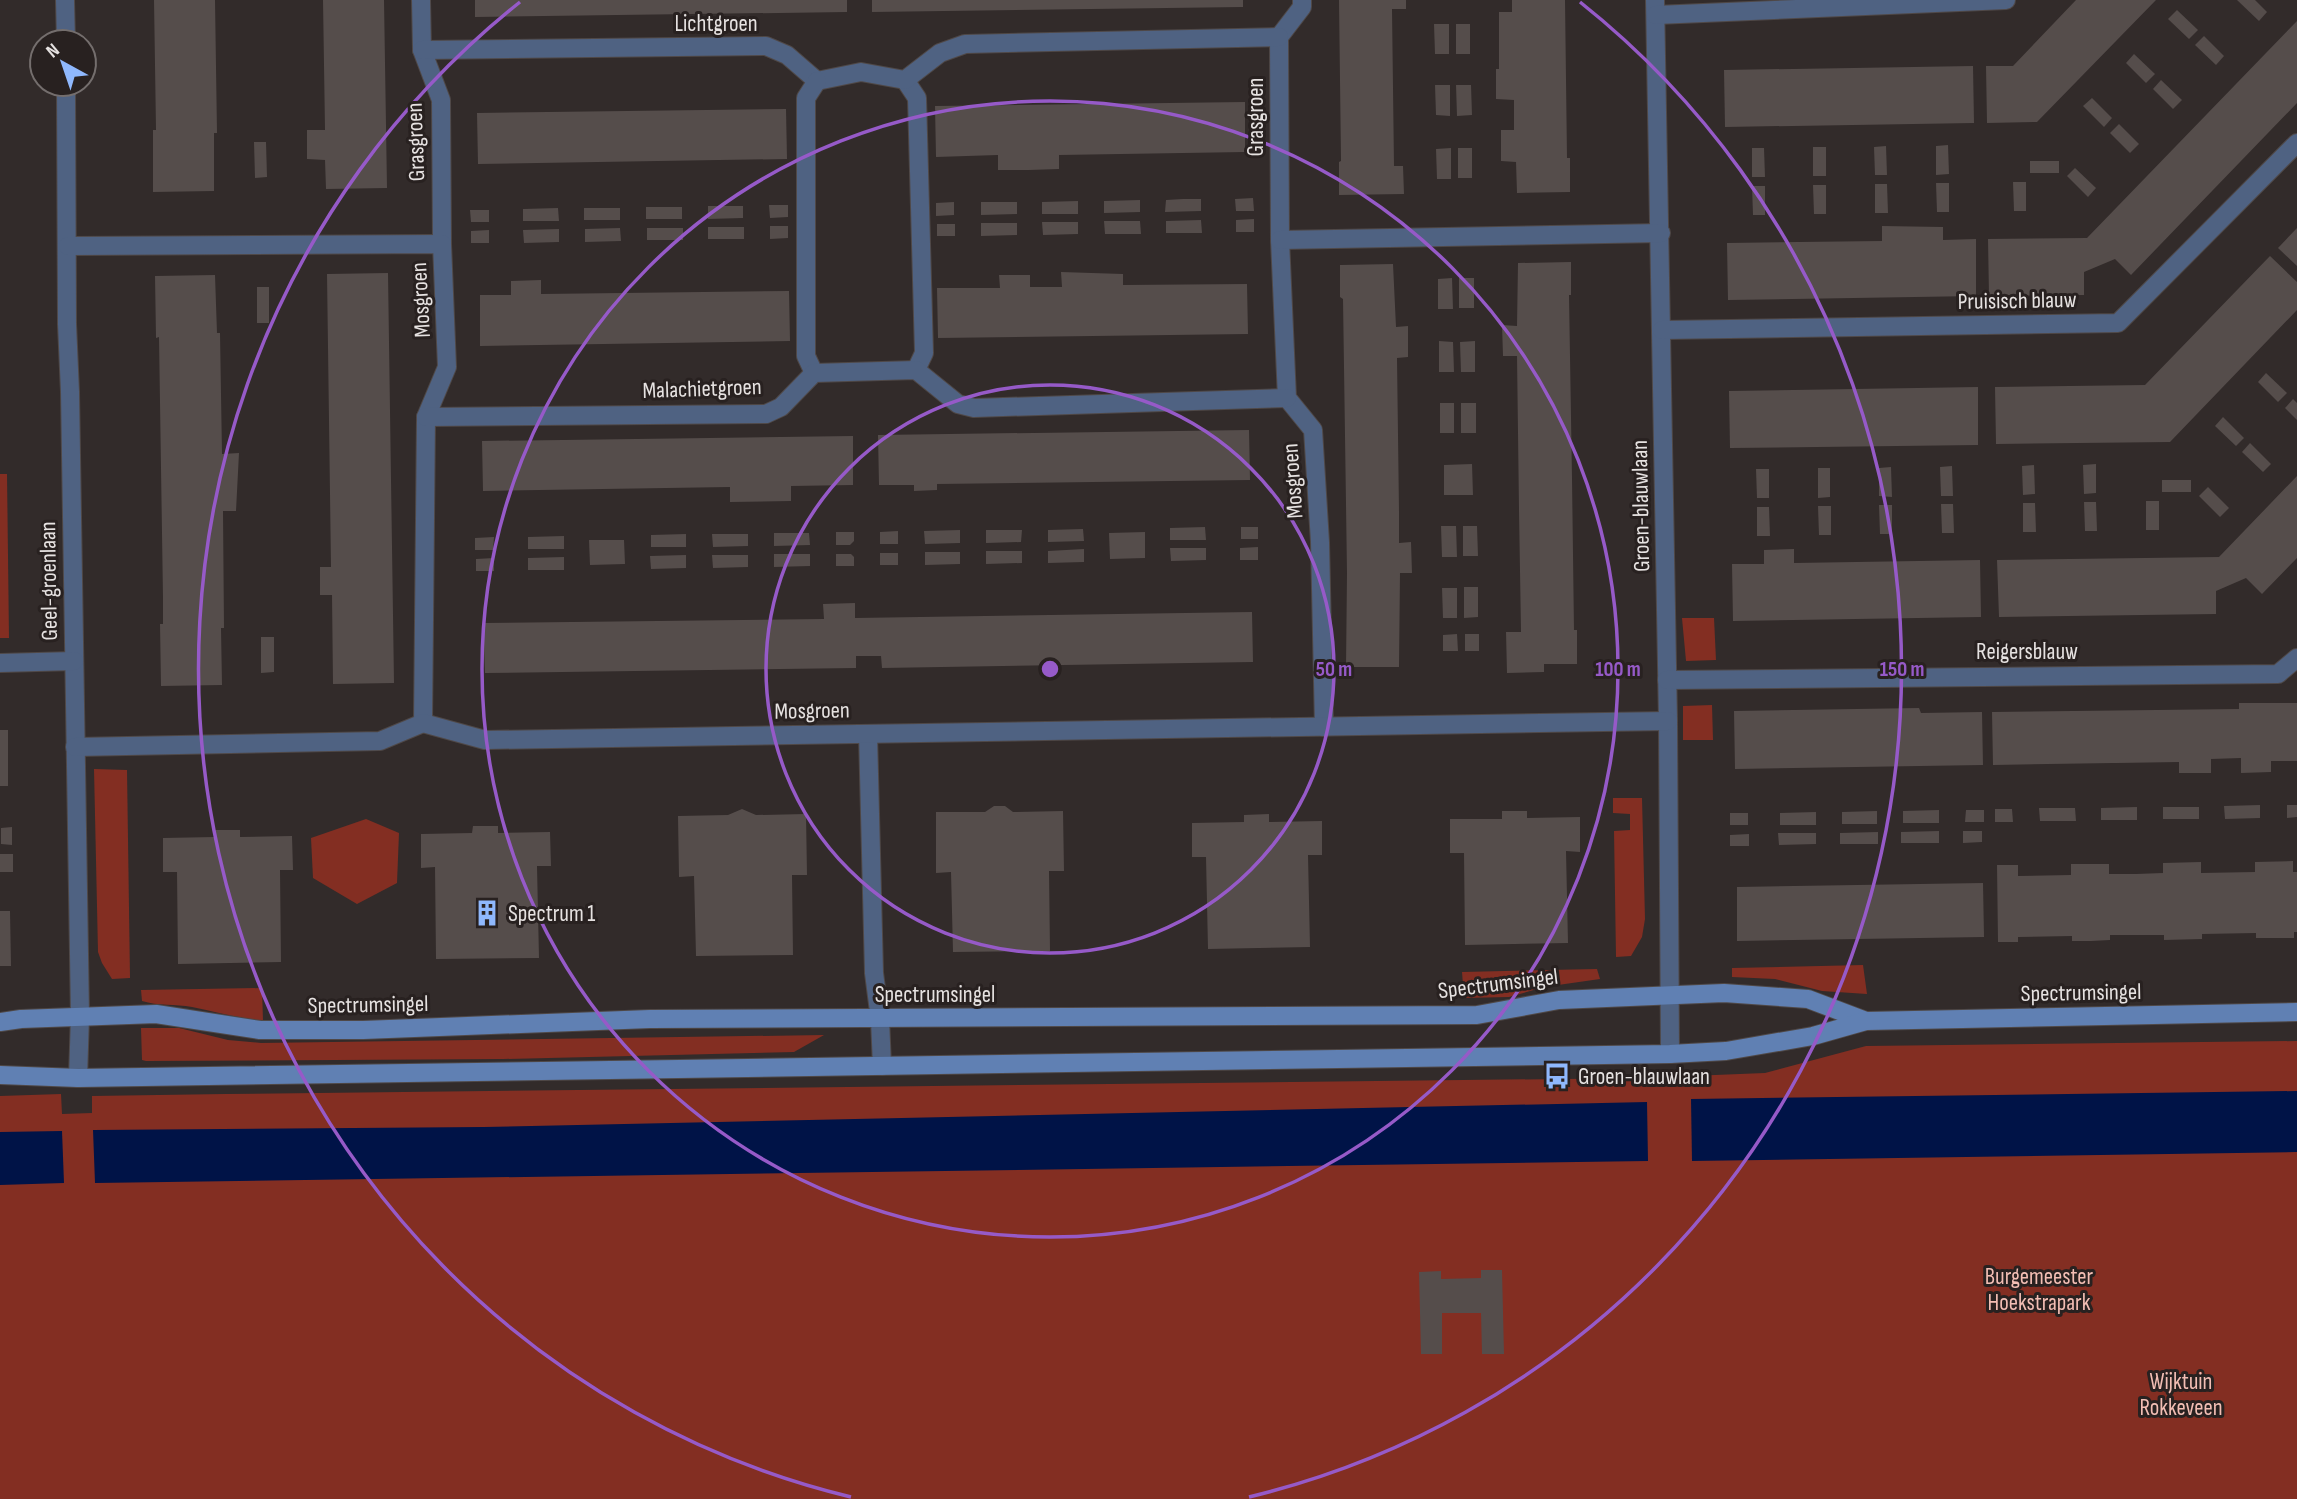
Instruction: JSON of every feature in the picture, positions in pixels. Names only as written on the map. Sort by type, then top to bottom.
[{"type":"street","points":[[65,0],[66,28]]},
{"type":"street","name":"Grasgroen","points":[[421,0],[422,50],[441,100],[442,244]]},
{"type":"street","points":[[905,80],[940,53],[965,44],[1279,37],[1301,7],[1301,0]]},
{"type":"street","points":[[1656,8],[2006,0]]},
{"type":"street","name":"Groen-blauwlaan","points":[[1656,8],[1668,722],[1670,1054]]},
{"type":"street","name":"Grasgroen","points":[[1279,37],[1280,240]]},
{"type":"street","name":"Lichtgroen","points":[[422,50],[766,46],[787,55],[817,81]]},
{"type":"street","points":[[916,370],[924,353],[917,98],[905,80],[861,72],[817,81],[806,98],[806,356],[814,373],[916,370],[958,404],[974,408],[1287,398],[1280,240],[1661,233]]},
{"type":"street","name":"Geel-groenlaan","points":[[66,98],[67,324],[80,1016],[78,1078]]},
{"type":"street","name":"Pruisisch blauw","points":[[1662,330],[2118,323],[2297,143]]},
{"type":"street","name":"Mosgroen","points":[[68,246],[442,244],[447,367],[426,418],[423,723],[485,740],[1668,722]]},
{"type":"street","name":"Malachietgroen","points":[[426,418],[766,414],[781,407],[814,373]]},
{"type":"street","name":"Mosgroen","points":[[1287,398],[1313,430],[1320,542],[1324,727]]},
{"type":"street","name":"Reigersblauw","points":[[1667,680],[2278,674],[2297,658]]},
{"type":"street","points":[[0,663],[74,661]]},
{"type":"street","points":[[75,747],[380,741],[423,723]]},
{"type":"street","name":"Mosgroen","points":[[868,734],[874,973],[880,1019],[881,1066]]},
{"type":"street","name":"Spectrumsingel","points":[[0,1022],[156,1014],[260,1030],[350,1030],[650,1019],[1477,1015],[1559,1000],[1724,993],[1808,999],[1866,1020]]},
{"type":"street","name":"Spectrumsingel","points":[[0,1075],[78,1078],[1670,1054],[1739,1049],[1813,1036],[1866,1020],[2297,1012]]},
{"type":"green space","points":[[0,474],[7,474],[9,638],[0,638]]},
{"type":"green space","points":[[1682,618],[1714,618],[1716,660],[1686,661]]},
{"type":"green space","points":[[1712,705],[1713,740],[1683,740],[1683,706]]},
{"type":"green space","points":[[94,769],[127,770],[130,978],[112,979],[98,952]]},
{"type":"green space","points":[[1613,798],[1642,798],[1645,919],[1642,937],[1631,956],[1616,957],[1614,831],[1630,830],[1630,814],[1613,813]]},
{"type":"green space","points":[[366,819],[399,833],[397,883],[357,904],[313,878],[311,838]]},
{"type":"green space","points":[[1863,965],[1867,994],[1822,991],[1775,979],[1732,977],[1732,968]]},
{"type":"green space","points":[[1597,969],[1600,979],[1544,987],[1509,997],[1464,998],[1462,972]]},
{"type":"green space","points":[[262,988],[263,1021],[192,1007],[148,1003],[142,1001],[141,990]]},
{"type":"green space","points":[[141,1028],[179,1028],[228,1040],[261,1043],[824,1035],[794,1052],[503,1059],[146,1061],[142,1060]]},
{"type":"green space","name":"Burgemeester Hoekstrapark","points":[[2297,1041],[2297,1499],[0,1499],[0,1096],[61,1094],[62,1114],[92,1113],[92,1096],[1647,1078],[1647,1087],[1690,1086],[1690,1076],[1765,1073],[1866,1046]]},
{"type":"shaded area","points":[[2297,1091],[2297,1152],[1692,1161],[1691,1099]]},
{"type":"shaded area","points":[[1647,1102],[1648,1161],[95,1183],[93,1130],[484,1127]]},
{"type":"shaded area","points":[[62,1131],[64,1183],[0,1185],[0,1132]]},
{"type":"building","points":[[154,0],[215,0],[217,133],[214,133],[214,191],[153,192],[153,130],[156,130]]},
{"type":"building","points":[[323,0],[384,0],[387,188],[326,189],[325,160],[307,159],[307,130],[325,130]]},
{"type":"building","points":[[475,0],[847,0],[847,12],[475,17]]},
{"type":"building","points":[[872,0],[1243,0],[1243,7],[872,12]]},
{"type":"building","points":[[1339,0],[1406,0],[1406,9],[1392,9],[1394,166],[1403,166],[1404,194],[1339,195]]},
{"type":"building","points":[[1512,0],[1565,0],[1567,158],[1570,158],[1570,192],[1517,193],[1516,162],[1501,161],[1501,130],[1514,130],[1514,100],[1496,99],[1499,12],[1512,12]]},
{"type":"building","points":[[2076,0],[2156,0],[2037,122],[1987,123],[1986,66],[2013,66]]},
{"type":"building","points":[[2237,0],[2255,0],[2267,12],[2259,21]]},
{"type":"building","points":[[2177,10],[2198,30],[2189,39],[2168,19]]},
{"type":"building","points":[[2297,21],[2297,103],[2131,275],[2115,259],[2084,272],[2084,295],[1989,296],[1988,239],[2087,238]]},
{"type":"building","points":[[1434,24],[1449,24],[1449,54],[1435,54]]},
{"type":"building","points":[[1456,24],[1470,24],[1470,54],[1456,54]]},
{"type":"building","points":[[2204,36],[2224,56],[2216,65],[2195,45]]},
{"type":"building","points":[[2134,54],[2155,74],[2146,83],[2126,63]]},
{"type":"building","points":[[1973,66],[1974,123],[1725,127],[1724,70]]},
{"type":"building","points":[[2161,80],[2182,100],[2173,109],[2153,89]]},
{"type":"building","points":[[1435,85],[1450,85],[1450,116],[1436,115]]},
{"type":"building","points":[[1456,85],[1471,85],[1472,115],[1457,116]]},
{"type":"building","points":[[2092,98],[2112,118],[2104,127],[2083,106]]},
{"type":"building","points":[[1245,102],[1245,152],[1059,155],[1059,169],[1029,170],[998,170],[998,155],[936,157],[935,106]]},
{"type":"building","points":[[786,109],[787,159],[478,164],[477,113]]},
{"type":"building","points":[[2119,124],[2139,144],[2130,153],[2110,133]]},
{"type":"building","points":[[254,142],[266,142],[267,177],[255,178]]},
{"type":"building","points":[[1948,145],[1949,174],[1936,175],[1936,146]]},
{"type":"building","points":[[1886,146],[1887,175],[1875,175],[1874,147]]},
{"type":"building","points":[[1813,147],[1826,147],[1826,176],[1813,176]]},
{"type":"building","points":[[1451,148],[1451,179],[1437,179],[1436,149]]},
{"type":"building","points":[[1458,148],[1472,148],[1472,178],[1458,178]]},
{"type":"building","points":[[1752,148],[1764,148],[1765,177],[1752,177]]},
{"type":"building","points":[[2030,161],[2059,161],[2059,173],[2030,173]]},
{"type":"building","points":[[2075,168],[2096,188],[2088,197],[2067,176]]},
{"type":"building","points":[[2013,182],[2026,182],[2026,211],[2014,211]]},
{"type":"building","points":[[1936,183],[1949,183],[1949,212],[1937,212]]},
{"type":"building","points":[[1875,184],[1887,184],[1888,213],[1875,213]]},
{"type":"building","points":[[1813,185],[1826,185],[1826,214],[1814,214]]},
{"type":"building","points":[[1752,186],[1765,186],[1765,215],[1753,215]]},
{"type":"building","points":[[1253,198],[1254,211],[1236,211],[1235,199]]},
{"type":"building","points":[[1201,199],[1201,211],[1165,212],[1166,200]]},
{"type":"building","points":[[1140,200],[1140,212],[1104,213],[1104,201]]},
{"type":"building","points":[[1078,201],[1078,214],[1042,214],[1042,202]]},
{"type":"building","points":[[954,202],[954,215],[936,216],[936,203]]},
{"type":"building","points":[[981,202],[1017,202],[1017,214],[981,215]]},
{"type":"building","points":[[769,205],[788,205],[788,217],[770,218]]},
{"type":"building","points":[[708,206],[743,206],[743,218],[708,219]]},
{"type":"building","points":[[646,207],[682,207],[682,219],[646,219]]},
{"type":"building","points":[[558,208],[559,221],[523,221],[523,209]]},
{"type":"building","points":[[584,208],[620,208],[620,220],[584,220]]},
{"type":"building","points":[[470,210],[489,210],[489,222],[471,222]]},
{"type":"building","points":[[1254,219],[1254,232],[1236,232],[1236,220]]},
{"type":"building","points":[[1201,220],[1202,233],[1166,233],[1166,221]]},
{"type":"building","points":[[1104,221],[1140,221],[1141,234],[1105,234]]},
{"type":"building","points":[[1042,222],[1078,222],[1078,234],[1043,235]]},
{"type":"building","points":[[981,223],[1017,223],[1017,235],[981,236]]},
{"type":"building","points":[[937,224],[955,224],[955,236],[937,236]]},
{"type":"building","points":[[770,226],[788,226],[788,238],[770,239]]},
{"type":"building","points":[[1882,226],[1943,227],[1943,240],[1976,239],[1976,296],[1728,300],[1727,243],[1882,241]]},
{"type":"building","points":[[708,227],[744,227],[744,239],[708,239]]},
{"type":"building","points":[[620,228],[621,241],[585,242],[585,229]]},
{"type":"building","points":[[647,228],[683,228],[683,240],[647,240]]},
{"type":"building","points":[[2297,228],[2297,266],[2278,248]]},
{"type":"building","points":[[559,229],[559,242],[524,243],[523,230]]},
{"type":"building","points":[[489,230],[489,243],[471,243],[471,231]]},
{"type":"building","points":[[2270,256],[2297,282],[2297,310],[2170,442],[1996,444],[1995,387],[2145,385]]},
{"type":"building","points":[[1571,262],[1569,295],[1574,630],[1577,630],[1577,664],[1544,664],[1544,672],[1507,673],[1506,632],[1521,632],[1517,356],[1503,356],[1502,325],[1517,326],[1518,263]]},
{"type":"building","points":[[1393,264],[1396,327],[1408,326],[1408,357],[1397,358],[1399,543],[1411,542],[1412,573],[1400,573],[1399,667],[1346,667],[1343,299],[1340,297],[1340,265]]},
{"type":"building","points":[[1061,272],[1123,274],[1123,285],[1247,284],[1248,334],[938,338],[937,288],[1000,288],[999,275],[1030,275],[1030,287],[1062,287]]},
{"type":"building","points":[[388,273],[394,683],[333,684],[332,595],[320,595],[320,567],[331,567],[327,274]]},
{"type":"building","points":[[215,275],[217,333],[220,333],[222,454],[239,453],[236,511],[223,511],[222,685],[161,686],[160,624],[163,624],[163,598],[159,337],[156,338],[155,276]]},
{"type":"building","points":[[1452,278],[1453,309],[1438,309],[1438,279]]},
{"type":"building","points":[[1459,278],[1474,278],[1474,308],[1459,308]]},
{"type":"building","points":[[541,280],[541,294],[789,291],[790,341],[480,346],[480,295],[511,295],[511,281]]},
{"type":"building","points":[[257,287],[269,287],[269,323],[257,323]]},
{"type":"building","points":[[1439,341],[1453,342],[1454,372],[1439,372]]},
{"type":"building","points":[[1475,341],[1475,372],[1461,372],[1460,342]]},
{"type":"building","points":[[2266,373],[2287,393],[2278,402],[2258,382]]},
{"type":"building","points":[[1978,387],[1978,445],[1730,448],[1729,391]]},
{"type":"building","points":[[2293,399],[2297,403],[2297,420],[2285,408]]},
{"type":"building","points":[[1440,403],[1454,403],[1454,433],[1440,433]]},
{"type":"building","points":[[1461,403],[1476,403],[1476,433],[1461,433]]},
{"type":"building","points":[[2223,417],[2244,438],[2236,446],[2215,426]]},
{"type":"building","points":[[1249,430],[1250,480],[937,484],[937,490],[914,491],[914,485],[879,485],[878,435]]},
{"type":"building","points":[[853,436],[853,485],[791,486],[791,501],[730,502],[730,487],[483,491],[482,441]]},
{"type":"building","points":[[2250,443],[2271,464],[2263,472],[2242,452]]},
{"type":"building","points":[[1472,464],[1473,495],[1444,495],[1444,465]]},
{"type":"building","points":[[2096,464],[2096,493],[2084,494],[2083,465]]},
{"type":"building","points":[[2034,465],[2035,494],[2023,495],[2022,466]]},
{"type":"building","points":[[1952,466],[1953,496],[1941,496],[1940,467]]},
{"type":"building","points":[[1891,467],[1892,497],[1879,496],[1879,468]]},
{"type":"building","points":[[1818,468],[1830,468],[1830,497],[1818,498]]},
{"type":"building","points":[[1756,469],[1769,469],[1769,498],[1757,498]]},
{"type":"building","points":[[2297,476],[2297,558],[2262,594],[2246,578],[2216,591],[2216,614],[1999,617],[1997,560],[2219,557]]},
{"type":"building","points":[[2162,480],[2191,480],[2191,492],[2162,492]]},
{"type":"building","points":[[2208,487],[2229,508],[2220,517],[2199,496]]},
{"type":"building","points":[[2146,501],[2159,501],[2159,530],[2146,530]]},
{"type":"building","points":[[2084,502],[2096,502],[2097,531],[2085,531]]},
{"type":"building","points":[[2023,503],[2035,503],[2036,532],[2023,532]]},
{"type":"building","points":[[1941,504],[1953,504],[1954,533],[1942,533]]},
{"type":"building","points":[[1879,505],[1892,505],[1892,534],[1880,534]]},
{"type":"building","points":[[1818,506],[1831,506],[1831,535],[1819,535]]},
{"type":"building","points":[[1757,507],[1769,507],[1770,536],[1757,536]]},
{"type":"building","points":[[1441,526],[1456,526],[1457,557],[1442,557]]},
{"type":"building","points":[[1463,526],[1477,526],[1478,556],[1463,556]]},
{"type":"building","points":[[1205,527],[1206,540],[1170,540],[1170,528]]},
{"type":"building","points":[[1241,527],[1258,527],[1258,539],[1241,539]]},
{"type":"building","points":[[1083,529],[1084,541],[1048,542],[1048,530]]},
{"type":"building","points":[[960,530],[960,543],[925,544],[924,531]]},
{"type":"building","points":[[986,530],[1022,530],[1021,542],[986,543]]},
{"type":"building","points":[[898,531],[898,544],[880,544],[880,532]]},
{"type":"building","points":[[836,532],[854,532],[854,541],[850,545],[836,545]]},
{"type":"building","points":[[1145,532],[1145,558],[1110,559],[1109,533]]},
{"type":"building","points":[[774,533],[809,533],[810,545],[774,546]]},
{"type":"building","points":[[686,534],[686,547],[651,547],[651,535]]},
{"type":"building","points":[[712,534],[748,534],[748,546],[713,547]]},
{"type":"building","points":[[564,536],[564,549],[528,549],[528,537]]},
{"type":"building","points":[[494,537],[493,550],[475,550],[475,538]]},
{"type":"building","points":[[589,540],[624,540],[625,564],[590,565]]},
{"type":"building","points":[[1258,547],[1258,560],[1240,560],[1240,548]]},
{"type":"building","points":[[1170,548],[1206,548],[1206,560],[1171,561]]},
{"type":"building","points":[[1084,549],[1084,562],[1048,563],[1048,551]]},
{"type":"building","points":[[1794,549],[1794,563],[1980,560],[1981,617],[1733,621],[1732,564],[1764,564],[1764,550]]},
{"type":"building","points":[[986,551],[1022,551],[1022,563],[986,564]]},
{"type":"building","points":[[925,552],[960,552],[960,564],[925,565]]},
{"type":"building","points":[[880,553],[898,553],[898,565],[880,565]]},
{"type":"building","points":[[774,554],[810,554],[810,566],[774,567]]},
{"type":"building","points":[[836,554],[851,554],[854,557],[854,566],[836,566]]},
{"type":"building","points":[[686,555],[686,568],[651,569],[650,556]]},
{"type":"building","points":[[712,555],[748,555],[748,567],[713,568]]},
{"type":"building","points":[[564,557],[564,570],[528,570],[528,558]]},
{"type":"building","points":[[494,558],[494,571],[476,571],[476,559]]},
{"type":"building","points":[[1464,587],[1478,587],[1478,617],[1464,618]]},
{"type":"building","points":[[1442,588],[1457,588],[1457,618],[1443,618]]},
{"type":"building","points":[[855,603],[855,618],[1252,612],[1253,662],[882,668],[881,656],[856,656],[856,668],[485,673],[483,623],[824,619],[823,604]]},
{"type":"building","points":[[1457,634],[1458,651],[1443,651],[1443,635]]},
{"type":"building","points":[[1465,634],[1479,634],[1479,651],[1465,651]]},
{"type":"building","points":[[261,637],[274,637],[274,672],[261,673]]},
{"type":"building","points":[[2239,703],[2297,703],[2297,761],[2271,761],[2271,772],[2241,773],[2241,758],[2211,759],[2211,773],[2179,773],[2179,762],[1993,765],[1992,712],[2239,709]]},
{"type":"building","points":[[1919,708],[1921,713],[1982,712],[1983,765],[1735,769],[1734,711]]},
{"type":"building","points":[[0,730],[8,730],[8,786],[0,786]]},
{"type":"building","points":[[2260,805],[2260,818],[2225,819],[2224,806]]},
{"type":"building","points":[[2287,805],[2297,805],[2297,817],[2287,818]]},
{"type":"building","points":[[994,806],[1005,806],[1013,812],[1063,811],[1064,871],[1049,871],[1050,951],[953,952],[951,872],[936,873],[936,812],[985,812]]},
{"type":"building","points":[[2137,807],[2137,820],[2101,820],[2101,808]]},
{"type":"building","points":[[2163,807],[2199,807],[2199,819],[2163,819]]},
{"type":"building","points":[[2039,808],[2075,808],[2076,821],[2040,821]]},
{"type":"building","points":[[742,809],[756,815],[806,814],[807,875],[792,875],[793,955],[696,956],[694,876],[679,877],[678,816],[728,815]]},
{"type":"building","points":[[1995,809],[2012,809],[2013,822],[1995,822]]},
{"type":"building","points":[[1939,810],[1939,823],[1903,823],[1903,811]]},
{"type":"building","points":[[1966,810],[1984,810],[1984,822],[1965,822]]},
{"type":"building","points":[[1502,811],[1527,811],[1527,818],[1580,817],[1580,852],[1566,851],[1568,943],[1465,945],[1464,853],[1450,853],[1450,819],[1502,819]]},
{"type":"building","points":[[1877,811],[1877,824],[1842,824],[1842,812]]},
{"type":"building","points":[[1816,812],[1816,825],[1780,825],[1780,813]]},
{"type":"building","points":[[1730,813],[1748,813],[1748,825],[1730,825]]},
{"type":"building","points":[[1269,814],[1269,822],[1322,821],[1322,855],[1308,855],[1310,947],[1208,949],[1206,857],[1192,857],[1192,823],[1244,822],[1244,815]]},
{"type":"building","name":"Spectrum 1","points":[[473,826],[498,826],[498,833],[550,832],[551,866],[537,866],[539,958],[436,959],[435,867],[421,868],[421,834],[472,833]]},
{"type":"building","points":[[12,827],[12,845],[1,844],[1,828]]},
{"type":"building","points":[[215,830],[240,830],[240,837],[292,836],[293,870],[280,870],[281,962],[178,964],[177,872],[163,872],[163,838],[215,837]]},
{"type":"building","points":[[1939,831],[1939,843],[1901,843],[1901,832]]},
{"type":"building","points":[[1963,831],[1982,831],[1982,842],[1963,843]]},
{"type":"building","points":[[1878,832],[1878,844],[1840,844],[1840,833]]},
{"type":"building","points":[[1778,833],[1816,833],[1816,844],[1779,845]]},
{"type":"building","points":[[1749,834],[1749,846],[1730,846],[1730,835]]},
{"type":"building","points":[[0,854],[13,854],[13,872],[0,872]]},
{"type":"building","points":[[2293,861],[2293,872],[2297,872],[2297,932],[2294,932],[2294,938],[2256,938],[2256,933],[2202,934],[2202,939],[2164,940],[2164,935],[2110,935],[2110,940],[2091,941],[2072,941],[2072,936],[2018,937],[2018,942],[1998,942],[1997,865],[2018,865],[2018,876],[2071,875],[2071,864],[2109,864],[2109,874],[2136,874],[2163,873],[2163,863],[2201,862],[2201,873],[2255,872],[2255,862]]},
{"type":"building","points":[[1983,883],[1984,937],[1737,941],[1737,887]]},
{"type":"building","points":[[0,911],[10,911],[11,966],[0,966]]},
{"type":"building","points":[[1481,1270],[1502,1270],[1504,1354],[1482,1354],[1481,1313],[1442,1313],[1442,1354],[1421,1354],[1419,1272],[1441,1271],[1441,1279],[1481,1278]]},
{"type":"place","name":"Spectrum 1","points":[[487,913]]},
{"type":"place","name":"Groen-blauwlaan","points":[[1557,1076]]},
{"type":"park label","name":"Wijktuin Rokkeveen","points":[[2181,1394]]}]
